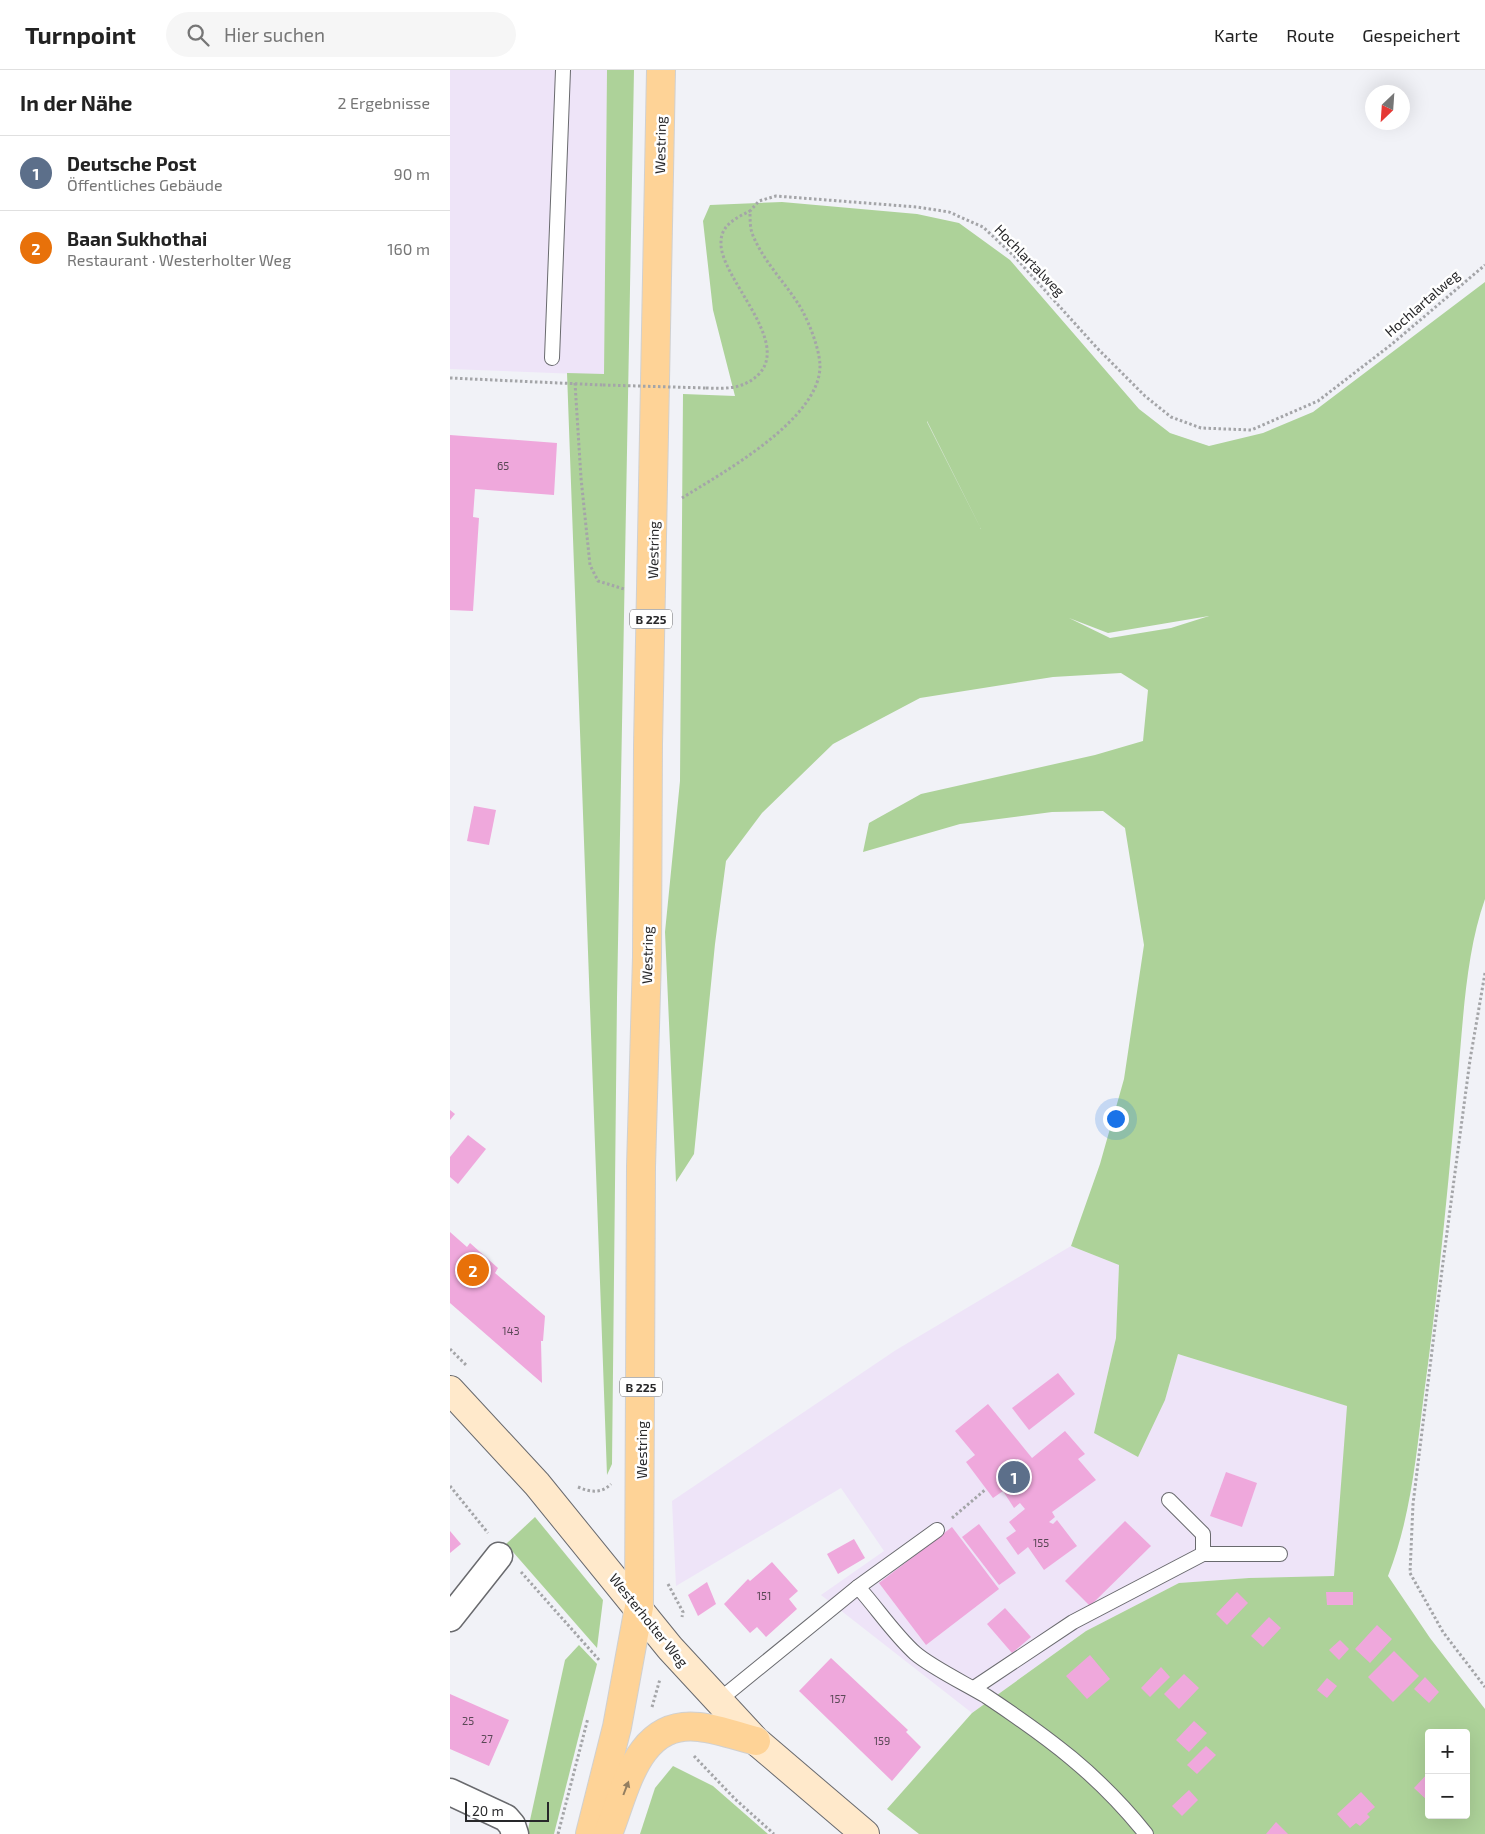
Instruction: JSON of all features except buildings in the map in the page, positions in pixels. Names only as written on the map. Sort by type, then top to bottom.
[{"type":"main road","name":"Westring","points":[[590,1834],[617,1727],[639,1607],[641,1167],[648,957],[661,70]]},
{"type":"main road","points":[[608,1834],[638,1757],[650,1741],[663,1732],[697,1726],[756,1741]]},
{"type":"street","name":"Westerholter Weg","points":[[450,1390],[537,1484],[639,1607],[670,1648],[756,1741],[865,1834]]},
{"type":"street","points":[[450,1618],[503,1554]]},
{"type":"street","points":[[450,1792],[506,1818],[512,1825],[514,1834]]},
{"type":"lane","points":[[552,358],[563,70]]},
{"type":"lane","points":[[1169,1500],[1203,1534],[1203,1554]]},
{"type":"lane","points":[[718,1700],[858,1587],[937,1530]]},
{"type":"lane","points":[[974,1688],[1073,1622],[1203,1554],[1280,1554]]},
{"type":"lane","points":[[858,1587],[916,1654],[974,1688],[1057,1744],[1096,1779],[1146,1834]]},
{"type":"path","name":"Hochlartalweg","points":[[450,378],[726,389],[752,381],[767,361],[768,346],[746,297],[721,253],[720,240],[724,229],[732,220],[750,211],[759,201],[776,196],[917,207],[949,212],[983,228],[1014,256],[1097,348],[1145,396],[1171,417],[1201,428],[1217,430],[1251,430],[1318,401],[1392,344],[1485,265]]},
{"type":"path","points":[[654,516],[771,439],[798,415],[813,388],[820,365],[815,342],[802,311],[766,260],[752,232],[750,211]]},
{"type":"path","points":[[575,383],[581,478],[590,565],[598,581],[652,598]]},
{"type":"path","points":[[1485,973],[1469,1070],[1413,1504],[1410,1573],[1443,1632],[1485,1687]]},
{"type":"path","points":[[450,1349],[469,1367]]},
{"type":"path","points":[[572,1480],[578,1487],[592,1492],[605,1489],[616,1479]]},
{"type":"path","points":[[450,1486],[503,1554],[602,1662]]},
{"type":"path","points":[[937,1530],[986,1489]]},
{"type":"path","points":[[558,1834],[590,1710]]},
{"type":"shaded area","points":[[450,70],[607,70],[604,375],[450,369]]},
{"type":"shaded area","points":[[1071,1246],[1119,1265],[1116,1338],[1094,1433],[1165,1400],[1178,1354],[1348,1406],[1334,1577],[1249,1578],[1179,1583],[1086,1631],[972,1713],[821,1595],[884,1551],[841,1488],[676,1586],[672,1501],[896,1350]]},
{"type":"green space","points":[[607,70],[634,70],[617,998],[612,1464],[607,1475],[567,373],[604,374]]},
{"type":"green space","points":[[782,202],[917,214],[959,223],[1010,260],[1139,409],[1170,433],[1209,446],[1263,433],[1313,412],[1485,282],[1485,899],[1473,943],[1466,991],[1434,1317],[1415,1463],[1402,1531],[1388,1576],[1430,1638],[1485,1709],[1485,1834],[919,1834],[887,1809],[972,1713],[1086,1631],[1179,1583],[1249,1578],[1334,1576],[1347,1406],[1178,1354],[1165,1400],[1138,1457],[1094,1433],[1116,1338],[1119,1265],[1071,1246],[1100,1164],[1124,1079],[1144,945],[1125,828],[1103,811],[1052,812],[960,824],[863,852],[869,823],[921,794],[1095,755],[1143,741],[1148,690],[1121,673],[1053,677],[920,698],[833,744],[762,813],[726,861],[715,944],[694,1154],[676,1182],[665,932],[680,781],[683,394],[735,396],[713,310],[703,221],[710,205]],"holes":[[[927,421],[981,529],[927,422]],[[1209,616],[1171,628],[1110,638],[1069,618],[1108,633]]]},
{"type":"green space","points":[[535,1517],[603,1600],[597,1648],[506,1544]]},
{"type":"green space","points":[[579,1645],[597,1664],[554,1834],[527,1834],[565,1660]]},
{"type":"green space","points":[[673,1766],[713,1786],[768,1834],[640,1834],[655,1788]]},
{"type":"place","name":"Baan Sukhothai","points":[[473,1270]]},
{"type":"place","name":"Deutsche Post","points":[[1014,1477]]}]
